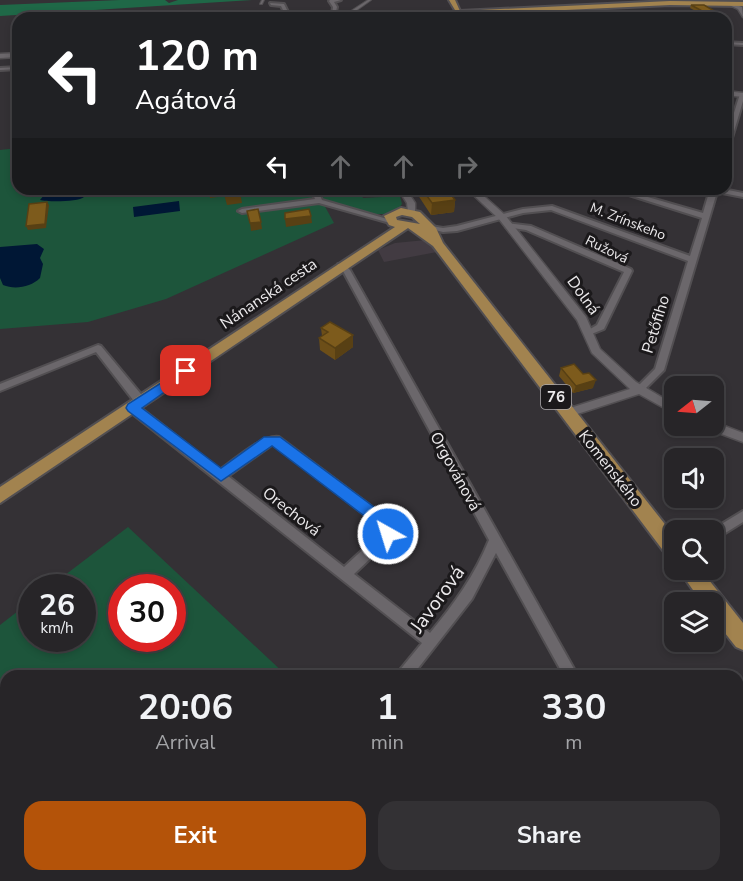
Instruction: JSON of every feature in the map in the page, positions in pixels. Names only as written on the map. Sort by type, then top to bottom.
[{"type":"main road","points":[[454,0],[457,10]]},
{"type":"main road","points":[[452,12],[670,3],[729,3],[742,6]]},
{"type":"main road","points":[[401,221],[411,231],[433,236]]},
{"type":"main road","name":"76","points":[[401,221],[433,236]]},
{"type":"main road","name":"Nánanská cesta","points":[[0,496],[378,242],[401,221]]},
{"type":"main road","name":"Komenského","points":[[433,236],[664,537]]},
{"type":"main road","points":[[697,580],[743,640]]},
{"type":"street","points":[[334,12],[335,7],[331,1],[339,0]]},
{"type":"street","points":[[354,12],[370,0]]},
{"type":"street","points":[[271,4],[283,4],[286,12]]},
{"type":"street","points":[[742,6],[743,16]]},
{"type":"street","points":[[732,124],[742,93]]},
{"type":"street","points":[[316,195],[319,201]]},
{"type":"street","points":[[242,211],[319,201],[377,217],[401,221],[405,205],[404,195]]},
{"type":"street","name":"Dolná","points":[[477,195],[505,221],[582,319],[596,351],[639,390],[664,404]]},
{"type":"street","points":[[634,195],[704,216]]},
{"type":"street","name":"Petőfiho","points":[[568,413],[639,390],[659,370],[712,195]]},
{"type":"street","name":"M. Zrínskeho","points":[[433,236],[449,230],[505,221],[542,208],[556,209],[692,259]]},
{"type":"street","name":"Ružová","points":[[505,221],[528,228],[628,271],[601,327],[589,332]]},
{"type":"street","name":"Orgovánová","points":[[341,266],[347,271],[568,670]]},
{"type":"street","name":"Orechová","points":[[0,388],[98,348],[137,405],[431,642]]},
{"type":"street","points":[[724,431],[743,438]]},
{"type":"street","points":[[221,475],[268,441],[275,440],[388,526],[388,534],[345,574]]},
{"type":"street","points":[[724,528],[743,516]]},
{"type":"street","name":"Javorová","points":[[409,670],[455,612],[488,561],[495,541]]},
{"type":"shaded area","points":[[426,240],[437,252],[384,262],[378,250],[395,243]]},
{"type":"green space","points":[[120,0],[165,0],[169,3],[178,0],[252,0],[63,12],[12,12],[12,15],[0,16],[0,5]]},
{"type":"green space","points":[[12,149],[12,195],[361,195],[363,198],[400,196],[402,204],[387,214],[376,214],[322,201],[334,223],[166,299],[88,322],[0,329],[0,150]]},
{"type":"green space","points":[[128,527],[178,574],[108,574],[108,652],[186,652],[186,581],[281,670],[0,670],[0,625],[18,611],[18,652],[96,652],[96,574],[66,574]]},
{"type":"water","points":[[44,195],[86,195],[76,200],[40,200]]},
{"type":"water","points":[[179,201],[180,211],[134,217],[133,207]]},
{"type":"water","points":[[37,244],[44,249],[40,258],[43,264],[40,278],[23,287],[3,285],[0,278],[0,247]]},
{"type":"building","points":[[691,5],[704,5],[716,12],[704,12]]},
{"type":"building","points":[[426,195],[451,195],[455,200],[432,203]]},
{"type":"building","points":[[47,202],[45,224],[26,226],[29,204]]},
{"type":"building","points":[[258,209],[261,222],[250,223],[247,211]]},
{"type":"building","points":[[309,209],[311,216],[285,219],[285,213]]},
{"type":"building","points":[[330,322],[353,335],[335,348],[319,338],[328,332],[321,328]]},
{"type":"building","points":[[574,364],[583,374],[589,373],[596,380],[576,386],[561,368]]},
{"type":"route","points":[[186,371],[133,408],[221,475],[268,441],[275,440],[388,526],[388,534]]}]
